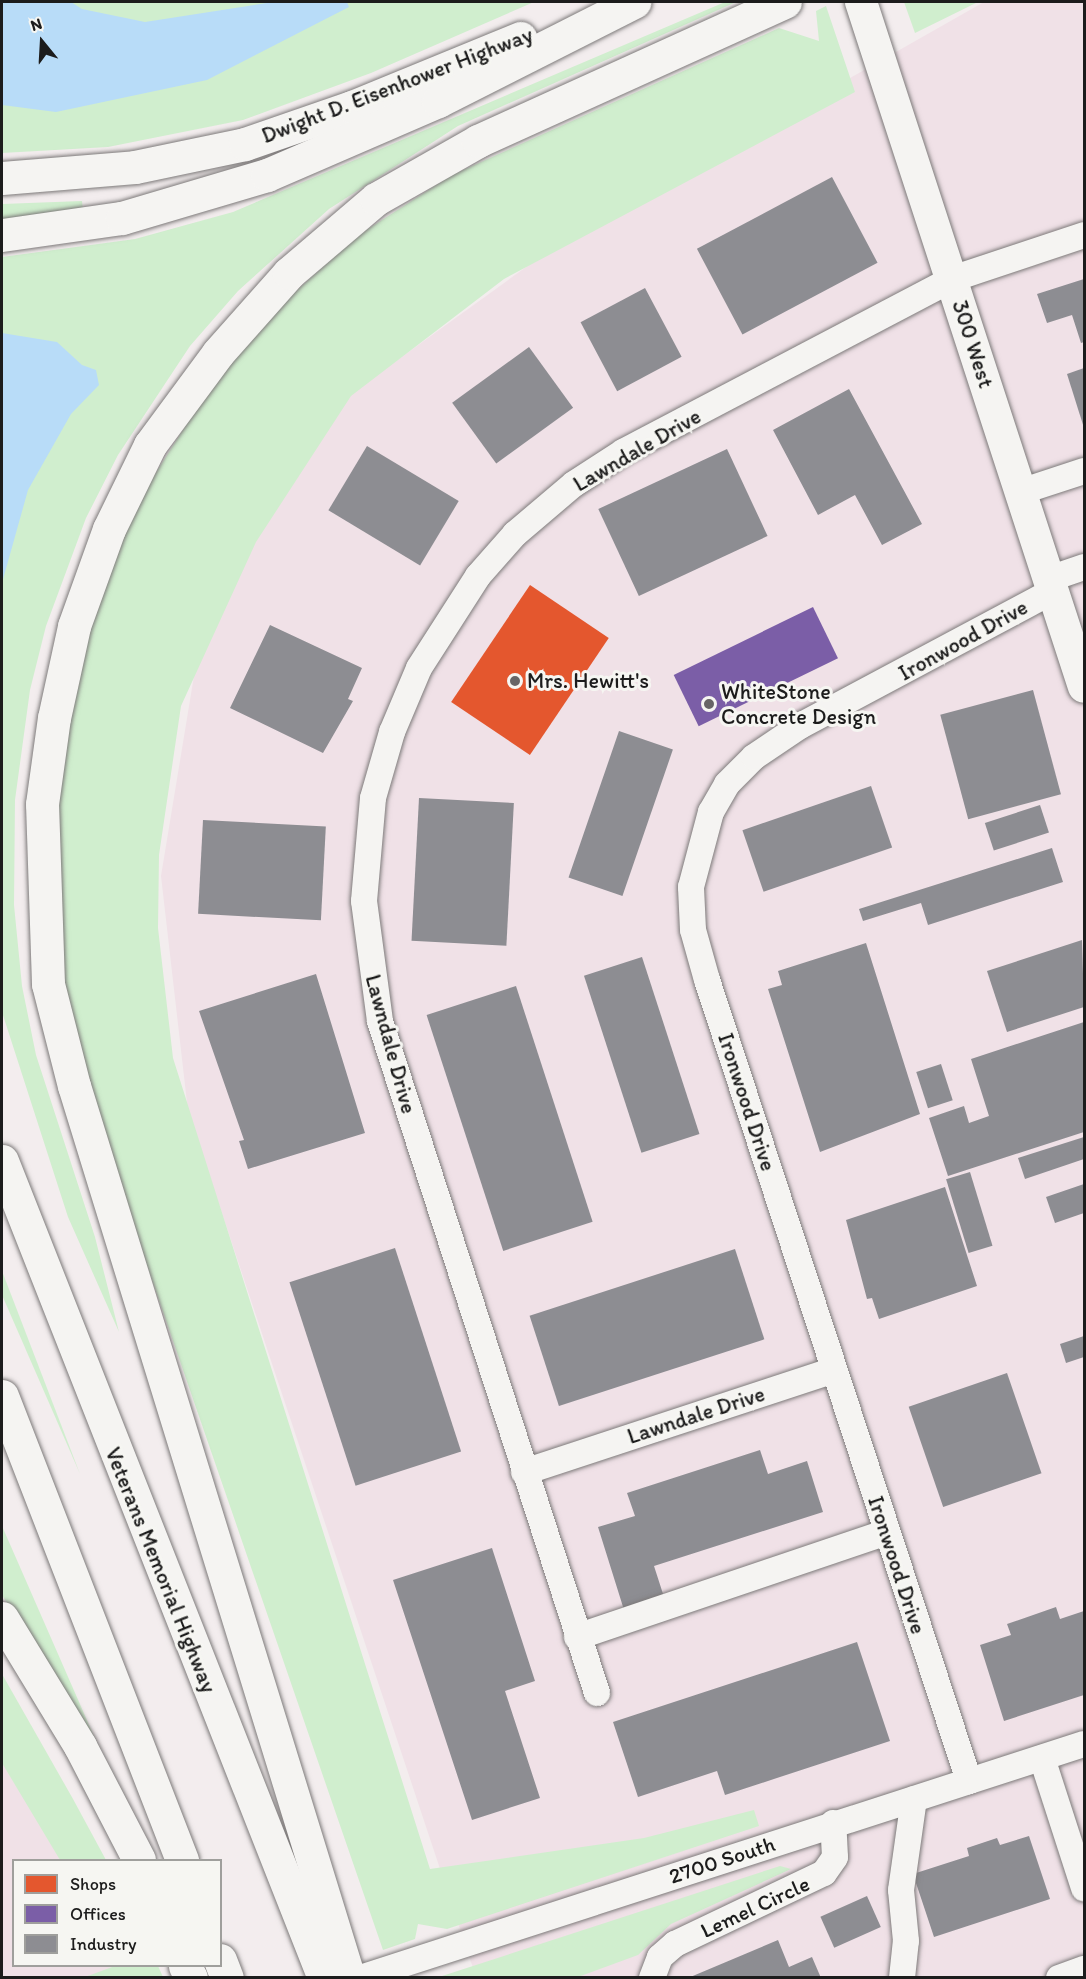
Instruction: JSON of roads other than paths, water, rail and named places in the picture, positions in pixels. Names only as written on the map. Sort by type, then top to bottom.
[{"type":"highway","name":"Dwight D. Eisenhower Highway","points":[[2,178],[135,167],[245,144],[352,107],[611,2]]},
{"type":"highway","points":[[2,235],[122,218],[267,175],[438,100],[634,2]]},
{"type":"highway","points":[[349,1977],[74,1086],[48,984],[42,804],[54,718],[74,626],[109,530],[150,445],[218,353],[289,273],[376,199],[478,141],[778,4]]},
{"type":"highway","name":"Veterans Memorial Highway","points":[[2,1161],[324,1977]]},
{"type":"highway","points":[[2,1395],[74,1575],[183,1859]]},
{"type":"highway","points":[[2,1429],[74,1575]]},
{"type":"highway","points":[[2,1618],[80,1746],[138,1859]]},
{"type":"main road","name":"300 West","points":[[861,2],[1084,687]]},
{"type":"street","name":"Lawndale Drive","points":[[594,1685],[524,1472],[371,980],[364,901],[367,841],[392,732],[446,620],[515,534],[550,503],[623,452],[952,279],[1084,235]]},
{"type":"street","points":[[1020,492],[1084,471]]},
{"type":"street","name":"Ironwood Drive","points":[[969,1781],[886,1532],[693,930],[691,887],[699,843],[727,784],[754,757],[800,726],[1084,567]]},
{"type":"street","name":"Lawndale Drive","points":[[524,1472],[834,1370]]},
{"type":"street","points":[[577,1636],[886,1532]]},
{"type":"street","name":"2700 South","points":[[360,1977],[1084,1744]]},
{"type":"street","points":[[1042,1758],[1084,1888]]},
{"type":"street","points":[[902,1977],[906,1941],[901,1890],[914,1799]]},
{"type":"street","name":"Lemel Circle","points":[[652,1977],[660,1957],[675,1944],[824,1873],[836,1857],[833,1823]]},
{"type":"street","points":[[1059,1977],[1084,1969]]},
{"type":"water","points":[[2,2],[71,2],[82,9],[145,22],[273,2],[347,2],[349,7],[207,80],[56,112],[2,105]]},
{"type":"water","points":[[2,333],[57,342],[82,365],[96,370],[99,385],[71,414],[28,490],[2,583]]},
{"type":"place","name":"Mrs. Hewitt's","points":[[515,681]]},
{"type":"place","name":"WhiteStone Concrete Design","points":[[709,704]]}]
